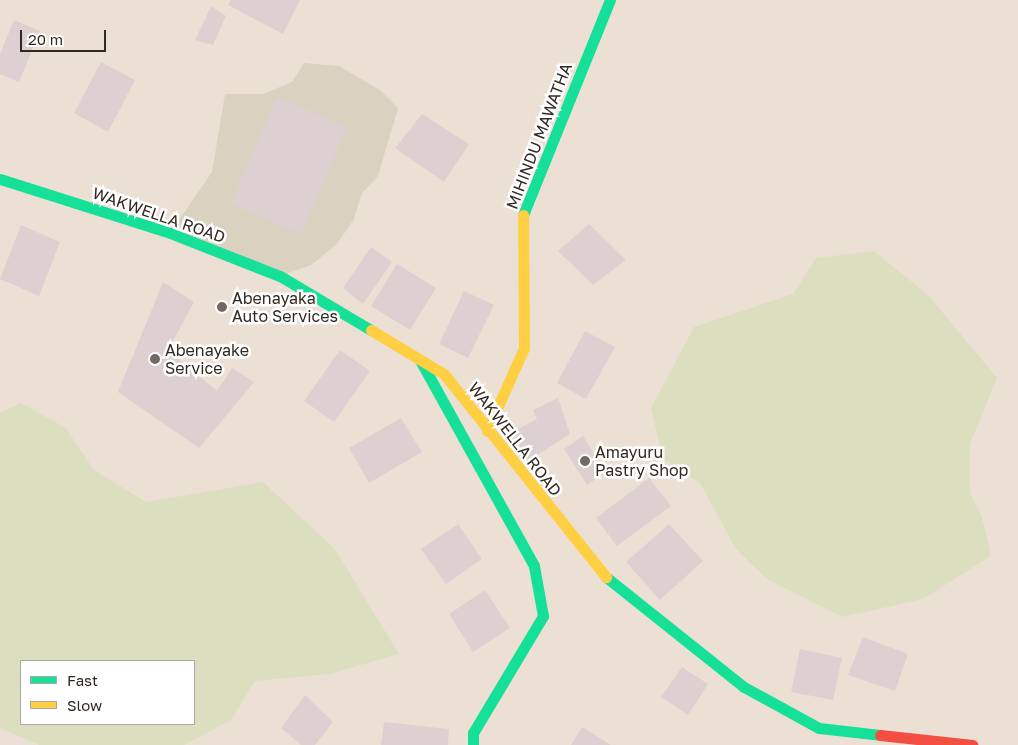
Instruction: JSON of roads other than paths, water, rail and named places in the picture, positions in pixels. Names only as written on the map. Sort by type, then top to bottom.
[{"type":"main road","name":"MIHINDU MAWATHA","points":[[487,431],[524,348],[523,215],[610,0]]},
{"type":"main road","name":"WAKWELLA ROAD","points":[[0,179],[170,233],[280,276],[444,374],[487,431],[611,583],[744,687],[819,728],[972,745]]},
{"type":"main road","points":[[420,360],[534,566],[544,616],[473,734],[473,745]]},
{"type":"place","name":"Abenayaka Auto Services","points":[[222,307]]},
{"type":"place","name":"Abenayake Service","points":[[155,359]]},
{"type":"place","name":"Amayuru Pastry Shop","points":[[585,461]]}]
